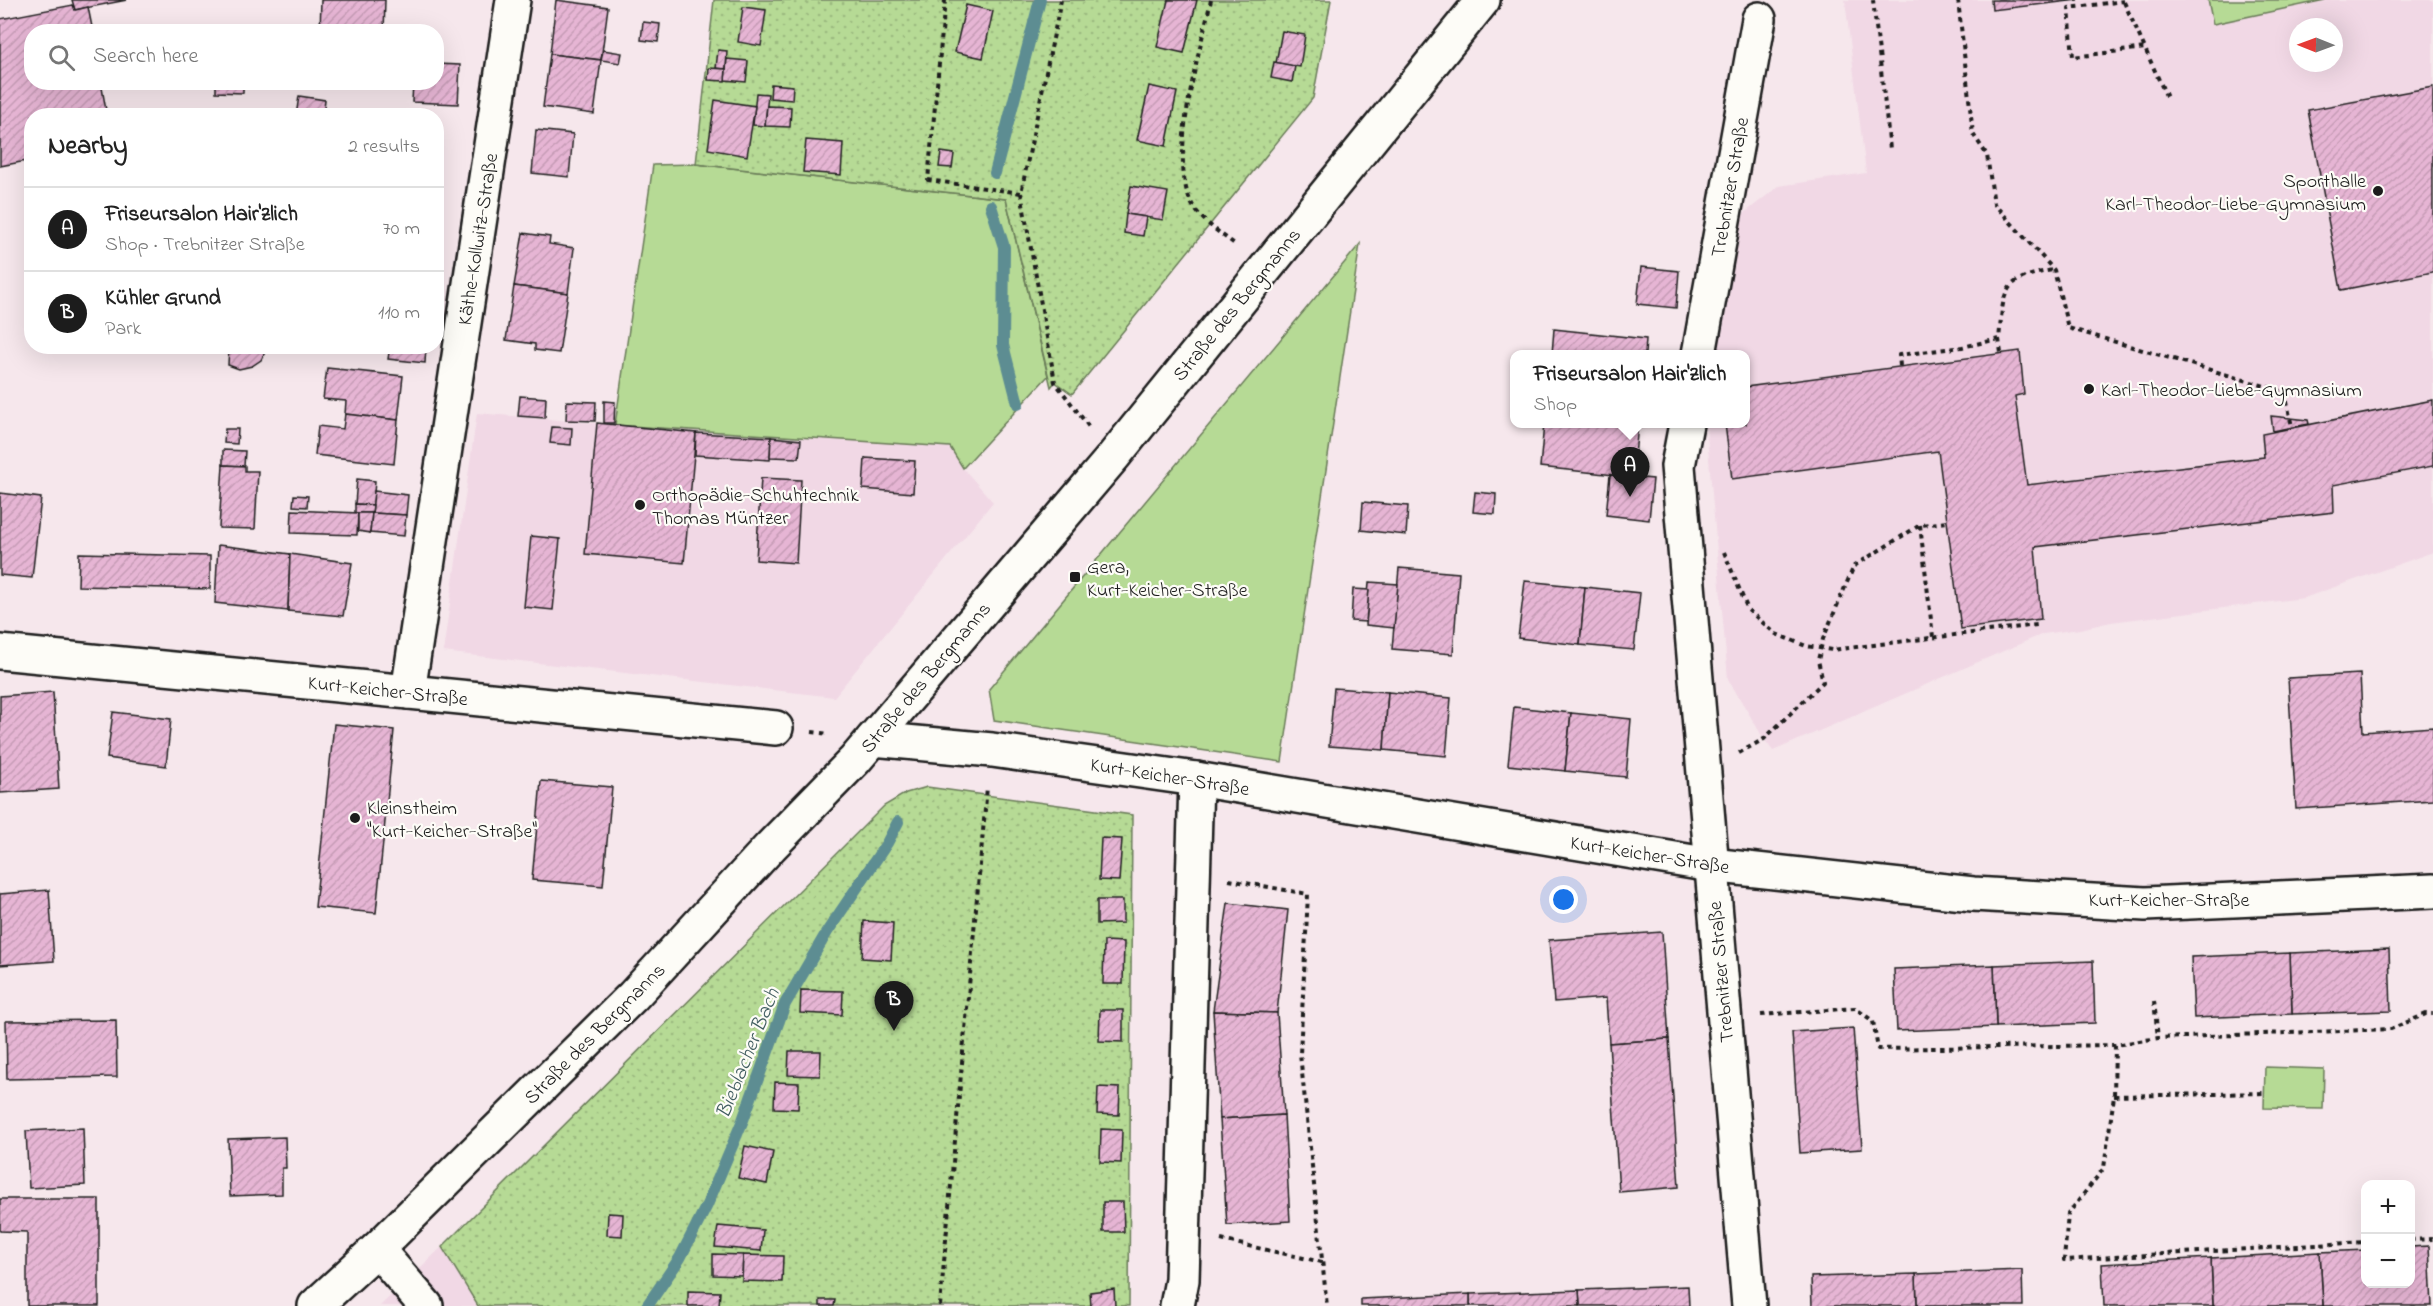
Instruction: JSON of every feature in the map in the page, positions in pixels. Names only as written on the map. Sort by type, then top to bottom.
[{"type":"street","name":"Käthe-Kollwitz-Straße","points":[[408,692],[513,0]]},
{"type":"street","name":"Straße des Bergmanns","points":[[315,1306],[377,1249],[633,996],[873,739],[1113,458],[1483,0]]},
{"type":"street","name":"Trebnitzer Straße","points":[[1700,350],[1759,19]]},
{"type":"street","name":"Trebnitzer Straße","points":[[1685,428],[1678,466],[1749,1306]]},
{"type":"street","name":"Kurt-Keicher-Straße","points":[[0,652],[776,728]]},
{"type":"street","name":"Kurt-Keicher-Straße","points":[[873,739],[992,750],[1196,779],[1711,865],[1973,894],[2145,904],[2433,891]]},
{"type":"street","points":[[1186,1297],[1183,1231],[1196,779]]},
{"type":"street","points":[[377,1249],[426,1306]]},
{"type":"path","points":[[945,0],[928,180],[1021,193]]},
{"type":"path","points":[[1061,0],[1021,193],[1055,382],[1113,458]]},
{"type":"path","points":[[1211,0],[1183,136],[1182,163],[1185,185],[1190,202],[1210,225],[1265,268]]},
{"type":"path","points":[[1873,0],[1890,149]]},
{"type":"path","points":[[1958,0],[1973,134],[1988,155],[1994,204],[2054,270],[2068,328],[2285,392],[2292,428]]},
{"type":"path","points":[[2145,48],[2073,57],[2069,8],[2124,1],[2145,48],[2168,100]]},
{"type":"path","points":[[2001,353],[2001,308],[2008,289],[2019,279],[2054,270]]},
{"type":"path","points":[[1900,366],[1899,355],[1962,347],[2000,339]]},
{"type":"path","points":[[1764,739],[1823,682],[1818,660],[1821,648],[1854,566],[1920,525],[1947,522]]},
{"type":"path","points":[[1920,525],[1933,637]]},
{"type":"path","points":[[1724,549],[1735,582],[1748,610],[1776,634],[1806,646],[1832,650],[2037,625]]},
{"type":"path","points":[[776,728],[873,739]]},
{"type":"path","points":[[940,1306],[983,813],[992,750]]},
{"type":"path","points":[[1193,873],[1308,894],[1300,1054],[1327,1306]]},
{"type":"path","points":[[2154,1001],[2158,1038]]},
{"type":"path","points":[[1725,1018],[1855,1008],[1873,1021],[1878,1049],[2115,1045],[2158,1038],[2391,1029],[2426,1014],[2433,1014]]},
{"type":"path","points":[[2115,1045],[2114,1096],[2104,1168],[2068,1214],[2064,1260],[2361,1242]]},
{"type":"path","points":[[2114,1096],[2265,1093]]},
{"type":"path","points":[[1183,1231],[1322,1262]]},
{"type":"path","points":[[2415,1240],[2433,1239]]},
{"type":"shaded area","name":"Karl-Theodor-Liebe-Gymnasium","points":[[1845,0],[2433,0],[2433,552],[2304,598],[2111,622],[2043,634],[1773,751],[1728,679],[1706,428],[1750,428],[1750,350],[1719,350],[1743,214],[1779,186],[1866,173]]},
{"type":"shaded area","points":[[477,413],[615,425],[951,447],[963,468],[993,502],[834,697],[443,652]]},
{"type":"shaded area","points":[[442,1247],[478,1306],[380,1306]]},
{"type":"green space","points":[[714,0],[1331,0],[1313,98],[1072,394],[1055,382],[1051,387],[1006,199],[696,164]]},
{"type":"green space","points":[[2208,0],[2325,0],[2213,24]]},
{"type":"green space","points":[[696,164],[1006,199],[1048,376],[963,468],[950,447],[615,425],[653,165]]},
{"type":"green space","points":[[1360,244],[1282,762],[994,720],[989,689]]},
{"type":"green space","points":[[927,787],[1132,815],[1129,1306],[478,1306],[442,1247],[884,806],[906,793]]},
{"type":"green space","points":[[2265,1067],[2324,1069],[2323,1109],[2264,1108]]},
{"type":"building","points":[[72,0],[127,0],[75,10]]},
{"type":"building","points":[[321,0],[385,0],[384,24],[320,24]]},
{"type":"building","points":[[556,0],[608,7],[601,60],[550,54]]},
{"type":"building","points":[[1168,0],[1197,0],[1184,53],[1157,47]]},
{"type":"building","points":[[1991,0],[2078,0],[1992,10]]},
{"type":"building","points":[[73,5],[75,10],[88,7],[91,24],[24,24],[24,90],[102,90],[106,108],[24,108],[24,162],[0,166],[0,19]]},
{"type":"building","points":[[966,5],[993,11],[983,58],[955,52]]},
{"type":"building","points":[[743,7],[766,10],[761,46],[738,42]]},
{"type":"building","points":[[643,22],[660,24],[658,42],[641,40]]},
{"type":"building","points":[[1282,31],[1305,35],[1300,67],[1276,63]]},
{"type":"building","points":[[603,50],[622,53],[620,63],[601,60]]},
{"type":"building","points":[[718,50],[727,51],[726,69],[716,68]]},
{"type":"building","points":[[550,54],[601,60],[594,114],[543,107]]},
{"type":"building","points":[[727,59],[748,61],[746,82],[725,80]]},
{"type":"building","points":[[1274,62],[1295,66],[1292,82],[1271,78]]},
{"type":"building","points":[[444,64],[460,65],[458,104],[412,102],[413,90],[444,90]]},
{"type":"building","points":[[709,68],[726,69],[725,81],[708,80]]},
{"type":"building","points":[[771,84],[793,86],[792,100],[770,98]]},
{"type":"building","points":[[1149,86],[1177,92],[1166,146],[1137,140]]},
{"type":"building","name":"Sporthalle Karl-Theodor-Liebe-Gymnasium","points":[[2433,87],[2433,272],[2341,290],[2308,110]]},
{"type":"building","points":[[216,90],[243,90],[243,93],[216,92]]},
{"type":"building","points":[[756,93],[768,94],[765,126],[753,125]]},
{"type":"building","points":[[299,96],[325,100],[324,108],[297,108]]},
{"type":"building","points":[[715,100],[755,106],[747,156],[708,149]]},
{"type":"building","points":[[767,106],[791,107],[790,127],[765,126]]},
{"type":"building","points":[[536,130],[573,134],[569,177],[532,173]]},
{"type":"building","points":[[806,140],[843,143],[841,175],[803,172]]},
{"type":"building","points":[[941,152],[954,154],[952,168],[939,167]]},
{"type":"building","points":[[1131,186],[1168,192],[1163,220],[1126,214]]},
{"type":"building","points":[[1126,214],[1146,217],[1143,236],[1124,233]]},
{"type":"building","points":[[523,233],[550,237],[549,244],[574,248],[568,293],[514,286]]},
{"type":"building","points":[[1641,267],[1679,271],[1676,308],[1637,304]]},
{"type":"building","points":[[514,286],[568,293],[559,353],[535,350],[535,344],[506,340]]},
{"type":"building","points":[[1554,329],[1646,339],[1645,350],[1552,350]]},
{"type":"building","name":"Karl-Theodor-Liebe-Gymnasium","points":[[2020,351],[2024,394],[2015,396],[2027,485],[2264,457],[2262,434],[2433,400],[2433,466],[2333,485],[2334,512],[2035,547],[2041,619],[1961,629],[1938,451],[1732,479],[1726,428],[1750,428],[1750,386]]},
{"type":"building","points":[[229,354],[264,354],[261,360],[252,366],[239,369],[228,365]]},
{"type":"building","points":[[389,354],[426,354],[425,363],[388,359]]},
{"type":"building","points":[[327,368],[403,376],[398,420],[345,414],[346,401],[323,399]]},
{"type":"building","points":[[520,396],[546,398],[545,418],[518,416]]},
{"type":"building","points":[[567,401],[596,402],[595,421],[566,420]]},
{"type":"building","points":[[604,401],[615,402],[614,423],[604,423]]},
{"type":"building","points":[[345,414],[398,420],[394,464],[315,455],[318,426],[343,429]]},
{"type":"building","points":[[2271,416],[2308,420],[2309,424],[2273,431]]},
{"type":"building","name":"Orthopädie-Schuhtechnik Thomas Müntzer","points":[[597,423],[696,433],[684,563],[585,554]]},
{"type":"building","points":[[552,427],[572,428],[571,445],[550,443]]},
{"type":"building","points":[[1544,428],[1638,428],[1633,477],[1540,467]]},
{"type":"building","points":[[225,429],[238,429],[237,444],[224,443]]},
{"type":"building","points":[[696,433],[771,437],[770,460],[695,455]]},
{"type":"building","points":[[771,437],[801,440],[799,458],[770,457]]},
{"type":"building","points":[[223,450],[245,451],[244,466],[223,465]]},
{"type":"building","points":[[865,458],[915,461],[913,493],[863,489]]},
{"type":"building","points":[[223,465],[245,466],[245,471],[258,471],[255,529],[219,528]]},
{"type":"building","points":[[1610,475],[1653,479],[1649,520],[1606,515]]},
{"type":"building","points":[[761,478],[801,480],[796,563],[756,560]]},
{"type":"building","points":[[357,479],[375,481],[373,505],[355,504]]},
{"type":"building","points":[[374,491],[408,495],[406,515],[372,513]]},
{"type":"building","points":[[1475,492],[1496,494],[1495,514],[1473,512]]},
{"type":"building","points":[[0,493],[41,498],[32,578],[0,575]]},
{"type":"building","points":[[294,495],[308,496],[307,507],[293,506]]},
{"type":"building","points":[[1363,502],[1408,506],[1406,535],[1361,530]]},
{"type":"building","points":[[355,504],[373,505],[372,513],[355,513]]},
{"type":"building","points":[[292,510],[358,513],[357,535],[291,533]]},
{"type":"building","points":[[358,513],[372,513],[370,533],[358,531]]},
{"type":"building","points":[[372,513],[406,515],[404,536],[370,533]]},
{"type":"building","points":[[531,536],[560,539],[553,610],[524,607]]},
{"type":"building","points":[[218,545],[290,554],[288,611],[215,603]]},
{"type":"building","points":[[79,553],[210,556],[210,589],[78,586]]},
{"type":"building","points":[[290,554],[352,563],[343,616],[288,611]]},
{"type":"building","points":[[1399,568],[1459,573],[1453,654],[1392,649]]},
{"type":"building","points":[[1525,581],[1585,587],[1580,645],[1518,638]]},
{"type":"building","points":[[1369,582],[1398,584],[1394,628],[1366,625]]},
{"type":"building","points":[[1585,587],[1640,593],[1634,650],[1580,645]]},
{"type":"building","points":[[1353,589],[1369,590],[1366,622],[1351,621]]},
{"type":"building","points":[[2360,674],[2363,732],[2433,727],[2433,800],[2296,809],[2288,678]]},
{"type":"building","points":[[1334,688],[1388,692],[1384,750],[1329,746]]},
{"type":"building","points":[[53,692],[59,789],[0,793],[0,696]]},
{"type":"building","points":[[1388,692],[1451,698],[1446,756],[1384,750]]},
{"type":"building","points":[[1514,707],[1571,713],[1565,771],[1508,765]]},
{"type":"building","points":[[113,712],[171,719],[166,766],[107,758]]},
{"type":"building","points":[[1571,713],[1631,719],[1626,777],[1565,771]]},
{"type":"building","name":"Kleinstheim \"Kurt-Keicher-Straße\"","points":[[334,724],[394,730],[376,913],[315,907]]},
{"type":"building","points":[[541,781],[612,787],[603,886],[532,880]]},
{"type":"building","points":[[1101,838],[1122,839],[1119,881],[1099,880]]},
{"type":"building","points":[[49,890],[54,961],[0,965],[0,894]]},
{"type":"building","points":[[1097,900],[1123,900],[1123,923],[1097,924]]},
{"type":"building","points":[[1228,903],[1288,910],[1277,1013],[1213,1011]]},
{"type":"building","points":[[864,921],[893,923],[891,960],[862,958]]},
{"type":"building","points":[[1662,932],[1669,1039],[1609,1043],[1606,998],[1554,1002],[1549,940]]},
{"type":"building","points":[[1104,941],[1124,942],[1123,984],[1103,984]]},
{"type":"building","points":[[2389,949],[2391,1011],[2292,1014],[2290,953]]},
{"type":"building","points":[[2290,953],[2292,1014],[2194,1018],[2191,957]]},
{"type":"building","points":[[2093,961],[2095,1023],[1996,1027],[1994,965]]},
{"type":"building","points":[[1994,965],[1996,1027],[1897,1031],[1894,969]]},
{"type":"building","points":[[801,990],[843,991],[842,1015],[800,1013]]},
{"type":"building","points":[[1100,1010],[1123,1010],[1123,1042],[1099,1041]]},
{"type":"building","points":[[1213,1011],[1277,1013],[1284,1115],[1220,1119]]},
{"type":"building","points":[[116,1020],[117,1077],[7,1079],[6,1021]]},
{"type":"building","points":[[1853,1028],[1862,1149],[1800,1153],[1792,1032]]},
{"type":"building","points":[[1669,1039],[1679,1187],[1619,1192],[1609,1043]]},
{"type":"building","points":[[789,1051],[821,1051],[820,1076],[788,1075]]},
{"type":"building","points":[[775,1082],[799,1083],[798,1109],[774,1108]]},
{"type":"building","points":[[1098,1087],[1120,1088],[1119,1115],[1097,1114]]},
{"type":"building","points":[[1284,1115],[1290,1221],[1227,1225],[1220,1119]]},
{"type":"building","points":[[83,1128],[85,1185],[29,1188],[26,1131]]},
{"type":"building","points":[[1101,1129],[1122,1130],[1121,1163],[1100,1162]]},
{"type":"building","points":[[285,1137],[286,1168],[282,1168],[282,1194],[230,1196],[228,1139]]},
{"type":"building","points":[[745,1146],[773,1152],[767,1184],[738,1178]]},
{"type":"building","points":[[0,1199],[99,1199],[99,1306],[27,1306],[27,1232],[0,1231]]},
{"type":"building","points":[[1103,1202],[1123,1202],[1124,1232],[1103,1232]]},
{"type":"building","points":[[608,1213],[623,1214],[622,1236],[607,1235]]},
{"type":"building","points":[[718,1226],[763,1230],[761,1251],[715,1247]]},
{"type":"building","points":[[2429,1246],[2432,1306],[2323,1306],[2320,1252],[2361,1250],[2361,1288],[2415,1288],[2415,1247]]},
{"type":"building","points":[[2320,1252],[2323,1306],[2213,1306],[2211,1258]]},
{"type":"building","points":[[713,1254],[743,1255],[742,1276],[713,1275]]},
{"type":"building","points":[[743,1255],[783,1256],[782,1282],[742,1281]]},
{"type":"building","points":[[2211,1258],[2213,1306],[2104,1306],[2102,1264]]},
{"type":"building","points":[[2022,1270],[2023,1306],[1917,1306],[1916,1274]]},
{"type":"building","points":[[1916,1274],[1917,1306],[1812,1306],[1811,1277]]},
{"type":"building","points":[[1688,1286],[1689,1306],[1580,1306],[1579,1290]]},
{"type":"building","points":[[1114,1289],[1115,1306],[1091,1306],[1090,1292]]},
{"type":"building","points":[[1579,1290],[1580,1306],[1470,1306],[1470,1294]]},
{"type":"building","points":[[688,1291],[720,1292],[719,1306],[688,1306]]},
{"type":"building","points":[[1470,1294],[1470,1306],[1361,1306],[1361,1299]]},
{"type":"building","points":[[820,1300],[835,1300],[834,1306],[820,1306]]},
{"type":"waterway","name":"Bieblacher Bach","points":[[995,173],[1040,0]]},
{"type":"waterway","name":"Bieblacher Bach","points":[[991,206],[1004,247],[1003,345],[1018,404]]},
{"type":"waterway","name":"Bieblacher Bach","points":[[647,1306],[680,1258],[707,1205],[743,1120],[785,1004],[827,932],[887,843],[898,822]]},
{"type":"place","name":"Sporthalle Karl-Theodor-Liebe-Gymnasium","points":[[2378,191]]},
{"type":"place","name":"Karl-Theodor-Liebe-Gymnasium","points":[[2089,389]]},
{"type":"place","name":"Friseursalon Hair'zlich","points":[[1630,497]]},
{"type":"place","name":"Orthopädie-Schuhtechnik Thomas Müntzer","points":[[640,505]]},
{"type":"place","name":"Gera, Kurt-Keicher-Straße","points":[[1075,577]]},
{"type":"place","name":"Kleinstheim \"Kurt-Keicher-Straße\"","points":[[355,818]]},
{"type":"place","name":"Kühler Grund","points":[[894,1031]]}]
